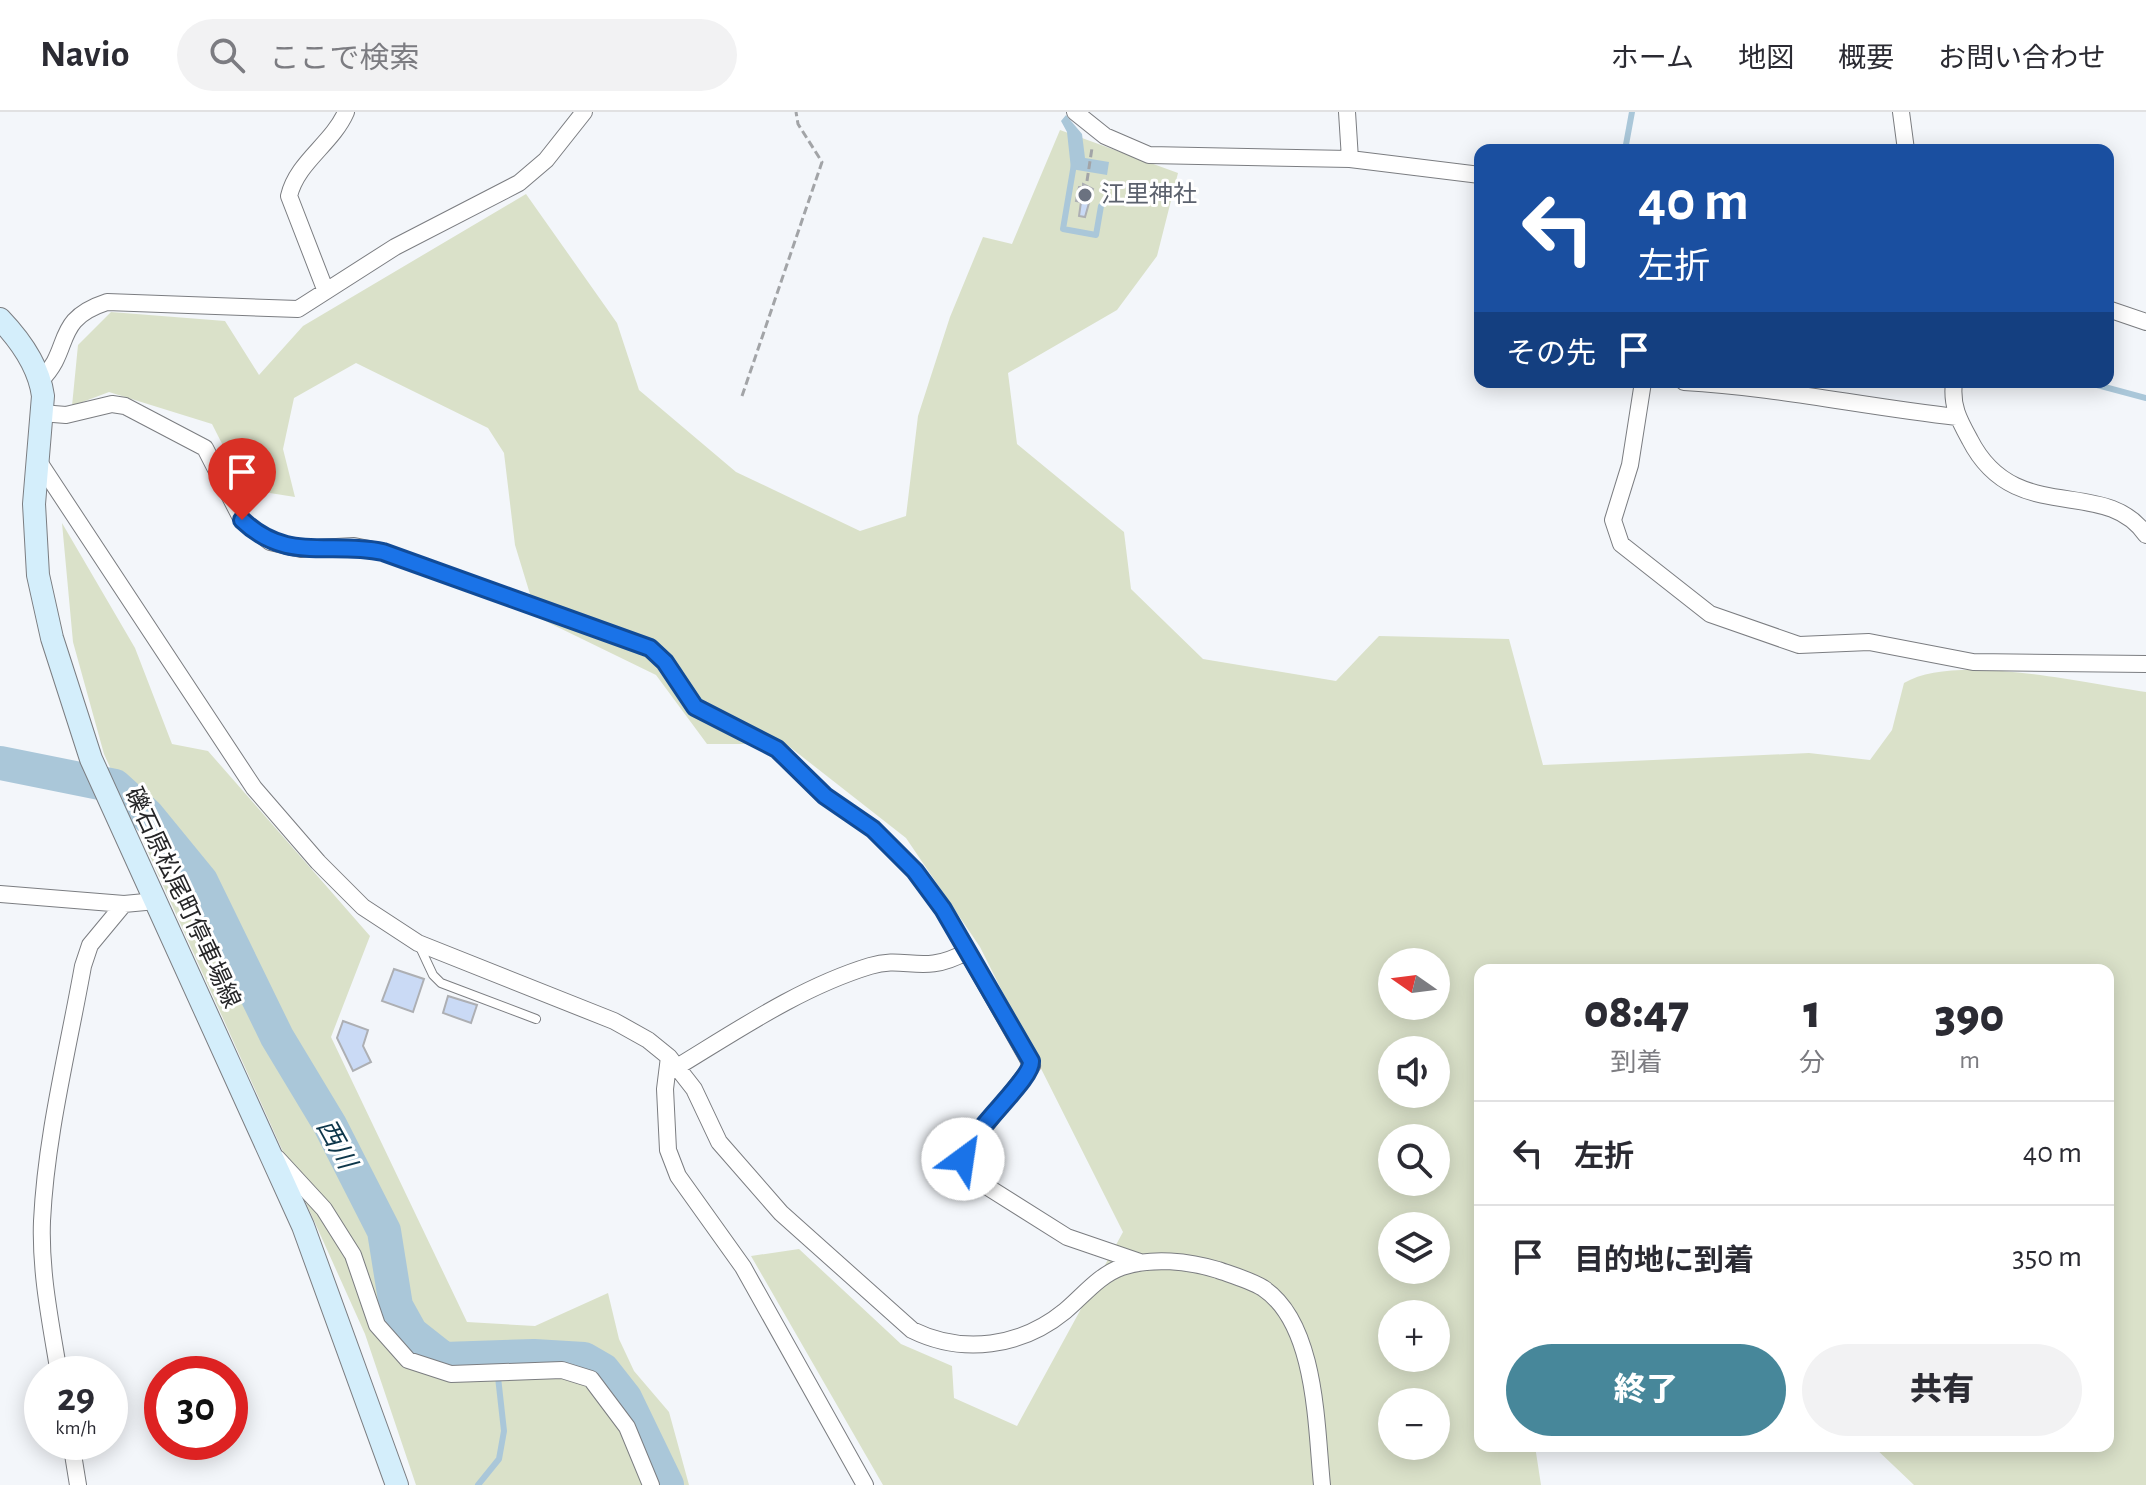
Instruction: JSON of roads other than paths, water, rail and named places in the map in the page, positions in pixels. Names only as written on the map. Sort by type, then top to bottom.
[{"type":"main road","name":"礫石原松尾町停車場線","points":[[0,319],[23,347],[41,380],[34,532],[38,575],[52,638],[91,759],[107,802],[156,901],[303,1226],[397,1485]]},
{"type":"street","points":[[325,289],[289,196],[298,173],[340,124],[346,112]]},
{"type":"street","points":[[41,380],[58,358],[69,324],[91,307],[107,302],[298,309],[325,289],[519,183],[546,160],[584,112]]},
{"type":"street","points":[[1075,112],[1105,136],[1149,155],[1350,159],[1474,174]]},
{"type":"street","points":[[1347,112],[1350,159]]},
{"type":"street","points":[[1901,112],[1905,144]]},
{"type":"street","points":[[2114,311],[2146,322]]},
{"type":"street","points":[[1642,388],[1630,465],[1613,520],[1614,532],[1621,544],[1710,614],[1799,645],[1869,642],[1973,662],[2146,664]]},
{"type":"street","points":[[1767,388],[1867,407],[1957,417]]},
{"type":"street","points":[[1954,388],[1953,406],[1957,417],[1979,458],[1999,478],[2030,493],[2127,514],[2146,535]]},
{"type":"street","points":[[41,413],[66,415],[112,404],[125,406],[196,441],[214,459],[242,520],[270,542],[301,549],[354,546],[383,552],[650,648],[665,662],[695,707],[777,749],[825,796],[873,829],[934,897],[1032,1066],[965,1152],[963,1167],[967,1174],[1067,1237],[1146,1264]]},
{"type":"street","points":[[37,459],[254,788],[318,862],[363,907],[418,943],[614,1021],[673,1062],[694,1089],[719,1142],[781,1213],[912,1330],[936,1342],[964,1347],[997,1343],[1049,1324],[1104,1277],[1123,1266],[1190,1261],[1262,1288],[1283,1307],[1310,1365],[1322,1485]]},
{"type":"street","points":[[0,894],[124,904],[156,901]]},
{"type":"street","points":[[56,1356],[44,1288],[42,1224],[46,1170],[83,966],[90,945],[124,904]]},
{"type":"street","points":[[865,1485],[743,1267],[678,1176],[668,1150],[665,1089],[673,1062],[772,1009],[860,970],[887,964],[931,965],[966,952]]},
{"type":"street","points":[[271,1152],[324,1209],[353,1255],[377,1325],[408,1360],[451,1374],[562,1370],[591,1379],[627,1427],[651,1485]]},
{"type":"street","points":[[74,1460],[78,1485]]},
{"type":"lane","points":[[418,943],[433,975],[441,983],[536,1019]]},
{"type":"water","points":[[1066,115],[1082,134],[1085,158],[1109,162],[1107,175],[1071,169],[1067,132],[1061,121]]},
{"type":"waterway","points":[[1626,144],[1632,112]]},
{"type":"waterway","points":[[1074,164],[1063,229],[1096,235],[1101,206]]},
{"type":"waterway","points":[[2108,388],[2146,398]]},
{"type":"waterway","name":"西川","points":[[0,763],[115,786],[147,815],[201,881],[277,1037],[330,1125],[384,1231],[396,1306],[411,1333],[444,1359],[534,1356],[584,1359],[603,1370],[625,1398],[667,1485]]},
{"type":"waterway","points":[[478,1485],[499,1459],[504,1431],[496,1359]]},
{"type":"place","name":"江里神社","points":[[1085,195]]}]
